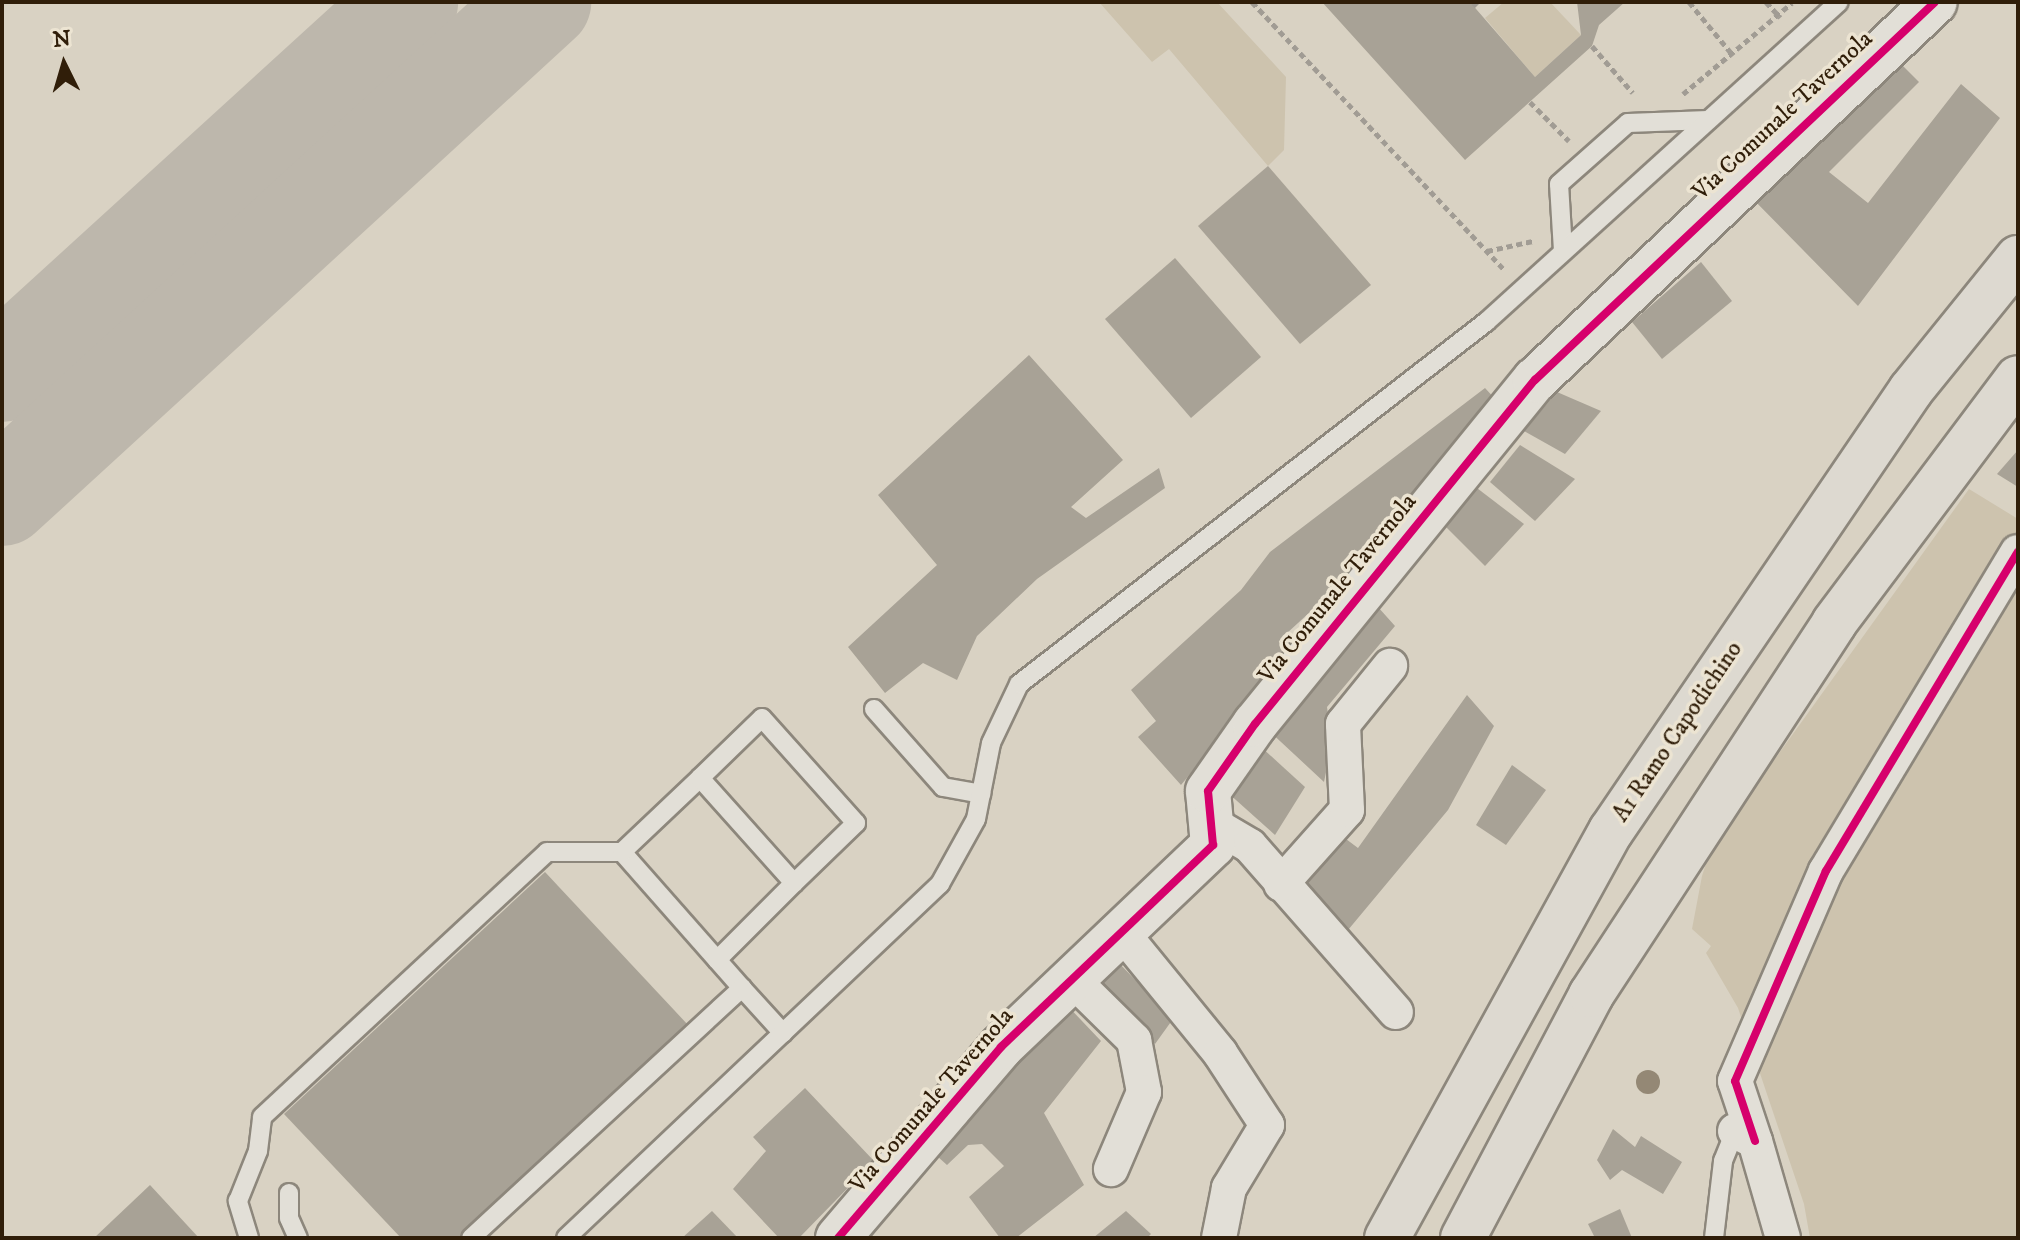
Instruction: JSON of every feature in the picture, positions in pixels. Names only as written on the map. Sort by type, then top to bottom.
[{"type":"highway","name":"A1 Ramo Capodichino","points":[[1387,1238],[1611,831],[1911,390],[2018,258]]},
{"type":"highway","points":[[1463,1238],[1600,981],[1834,623],[2018,378]]},
{"type":"street","name":"Via Comunale Tavernola","points":[[838,1238],[1001,1047],[1213,845],[1208,791],[1255,724],[1535,380],[1935,2]]},
{"type":"street","points":[[1783,1238],[1745,1136],[1735,1081],[1826,871],[2018,552]]},
{"type":"street","points":[[1281,884],[1347,810],[1343,724],[1390,666]]},
{"type":"street","points":[[1213,824],[1250,846],[1396,1012]]},
{"type":"street","points":[[1123,934],[1220,1053],[1267,1125],[1229,1188],[1219,1238]]},
{"type":"street","points":[[1073,980],[1134,1040],[1137,1053],[1144,1092],[1111,1169]]},
{"type":"lane","points":[[566,1238],[940,884],[976,819],[991,743],[1019,684],[1522,289],[1839,2]]},
{"type":"lane","points":[[1563,251],[1559,184],[1628,123],[1708,120]]},
{"type":"lane","points":[[874,709],[943,787],[981,794]]},
{"type":"lane","points":[[249,1238],[238,1201],[258,1151],[262,1117],[547,852],[622,852],[762,718],[856,823],[717,960]]},
{"type":"lane","points":[[700,778],[794,883]]},
{"type":"lane","points":[[622,852],[783,1033]]},
{"type":"lane","points":[[471,1238],[742,988]]},
{"type":"lane","points":[[1714,1238],[1723,1161],[1745,1136]]},
{"type":"lane","points":[[289,1193],[289,1218],[298,1238]]},
{"type":"path","points":[[1252,2],[1522,289]]},
{"type":"path","points":[[1689,2],[1754,78]]},
{"type":"path","points":[[1732,54],[1794,2]]},
{"type":"path","points":[[1592,46],[1633,93]]},
{"type":"path","points":[[1530,102],[1571,142]]},
{"type":"shaded area","points":[[1099,2],[1217,2],[1286,77],[1284,150],[1268,166],[1169,49],[1152,62]]},
{"type":"shaded area","points":[[1504,2],[1550,2],[1581,35],[1535,77],[1485,18]]},
{"type":"shaded area","points":[[1969,489],[2018,519],[2018,1238],[1810,1238],[1804,1204],[1738,1008],[1706,953],[1711,946],[1692,929],[1702,876],[1711,848]]},
{"type":"building","points":[[1322,2],[1470,2],[1535,77],[1581,35],[1577,2],[1625,2],[1599,25],[1592,46],[1465,160]]},
{"type":"building","points":[[1892,55],[1919,82],[1829,172],[1868,203],[1961,84],[2000,118],[1858,306],[1748,194]]},
{"type":"building","points":[[1268,166],[1371,285],[1300,344],[1198,226]]},
{"type":"building","points":[[1175,258],[1261,357],[1191,418],[1105,319]]},
{"type":"building","points":[[1701,262],[1732,301],[1662,359],[1632,322]]},
{"type":"building","points":[[1029,355],[1123,460],[1071,507],[1086,518],[1159,468],[1165,488],[1037,579],[977,636],[957,680],[923,663],[885,693],[848,647],[937,565],[878,495]]},
{"type":"building","points":[[1485,388],[1497,401],[1358,568],[1286,634],[1296,644],[1181,785],[1138,737],[1156,721],[1131,690],[1241,590],[1270,552]]},
{"type":"building","points":[[1557,392],[1601,411],[1565,454],[1524,431]]},
{"type":"building","points":[[1520,445],[1575,479],[1535,521],[1490,482]]},
{"type":"building","points":[[2018,450],[2018,487],[1997,474]]},
{"type":"building","points":[[1473,485],[1524,524],[1485,566],[1440,521]]},
{"type":"building","points":[[1369,597],[1395,626],[1327,707],[1332,743],[1324,782],[1265,727]]},
{"type":"building","points":[[1467,695],[1494,726],[1448,810],[1348,930],[1302,886],[1346,839],[1358,848]]},
{"type":"building","points":[[1260,746],[1305,787],[1275,835],[1227,792]]},
{"type":"building","points":[[1512,765],[1546,790],[1506,845],[1476,825]]},
{"type":"building","points":[[545,872],[689,1026],[460,1238],[401,1238],[284,1114]]},
{"type":"building","points":[[1115,959],[1173,1019],[1155,1044],[1109,1003],[1112,995],[1093,978]]},
{"type":"building","points":[[1063,1001],[1101,1041],[1044,1113],[1084,1185],[1016,1238],[1000,1238],[969,1197],[1004,1166],[982,1144],[968,1145],[947,1165],[937,1156]]},
{"type":"building","points":[[805,1088],[874,1161],[799,1238],[779,1238],[733,1189],[766,1151],[753,1137]]},
{"type":"building","points":[[1613,1129],[1635,1147],[1641,1136],[1682,1162],[1663,1194],[1622,1170],[1610,1180],[1597,1160]]},
{"type":"building","points":[[150,1185],[199,1238],[94,1238]]},
{"type":"building","points":[[1620,1209],[1632,1238],[1595,1238],[1588,1224]]},
{"type":"building","points":[[712,1211],[738,1238],[682,1238]]},
{"type":"building","points":[[1126,1211],[1151,1234],[1147,1238],[1093,1238]]},
{"type":"taxiway","points":[[2,373],[409,2]]},
{"type":"taxiway","points":[[2,497],[542,2]]},
{"type":"cycle path","points":[[838,1238],[1001,1047],[1213,845],[1208,791],[1255,724],[1535,380],[1935,2]]},
{"type":"cycle path","points":[[1755,1141],[1735,1081],[1826,871],[2018,552]]}]
